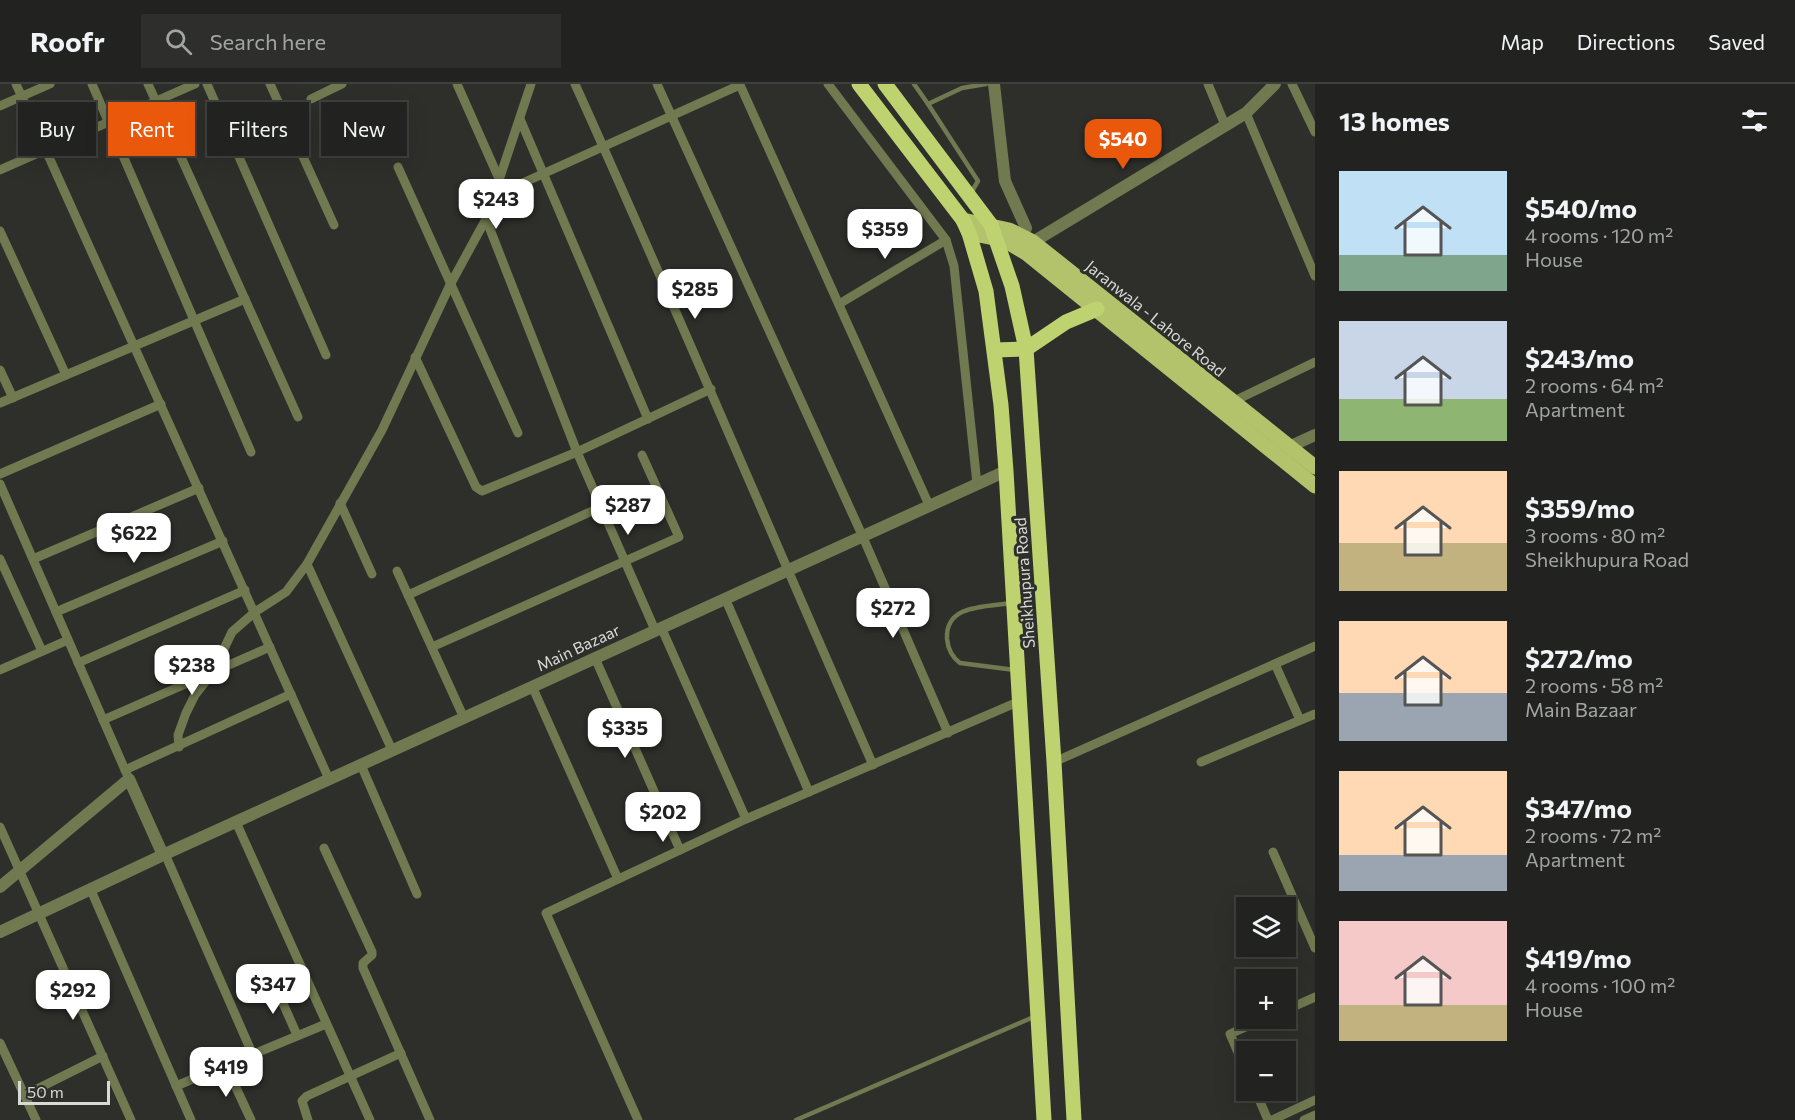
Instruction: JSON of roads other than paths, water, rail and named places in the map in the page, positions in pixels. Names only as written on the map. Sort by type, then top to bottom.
[{"type":"highway","name":"Sheikhupura Road","points":[[859,84],[966,226],[983,280],[995,350],[1006,471],[1044,1120]]},
{"type":"highway","name":"Sheikhupura Road","points":[[885,84],[970,194],[994,232],[1012,286],[1026,349],[1054,762],[1074,1120]]},
{"type":"highway","points":[[995,350],[1026,349],[1066,322],[1097,309]]},
{"type":"main road","name":"Jaranwala - Lahore Road","points":[[966,226],[994,232],[1025,244],[1315,467]]},
{"type":"main road","name":"Jaranwala - Lahore Road","points":[[1025,244],[1097,309],[1315,486]]},
{"type":"street","points":[[16,84],[24,102]]},
{"type":"street","points":[[0,106],[50,84]]},
{"type":"street","points":[[92,84],[108,122]]},
{"type":"street","points":[[148,84],[298,417]]},
{"type":"street","points":[[156,101],[195,84]]},
{"type":"street","points":[[207,84],[326,355]]},
{"type":"street","points":[[270,84],[334,225]]},
{"type":"street","points":[[310,99],[342,84]]},
{"type":"street","points":[[457,84],[500,181]]},
{"type":"street","points":[[179,747],[178,735],[186,713],[195,695],[213,672],[232,632],[255,612],[286,591],[307,564],[382,430],[450,285],[486,219],[531,84]]},
{"type":"street","points":[[575,84],[711,389],[873,765]]},
{"type":"street","points":[[657,84],[862,535],[948,733]]},
{"type":"street","points":[[828,84],[946,240],[955,276],[977,484]]},
{"type":"street","points":[[994,84],[1005,181],[1026,228],[1025,244]]},
{"type":"street","points":[[1208,84],[1225,125]]},
{"type":"street","points":[[1025,244],[1246,113],[1275,84]]},
{"type":"street","points":[[1293,84],[1315,132]]},
{"type":"street","points":[[494,196],[740,85],[929,505]]},
{"type":"street","points":[[1246,113],[1315,276]]},
{"type":"street","points":[[520,119],[648,419]]},
{"type":"street","points":[[0,170],[32,156]]},
{"type":"street","points":[[49,156],[329,780]]},
{"type":"street","points":[[123,156],[251,452]]},
{"type":"street","points":[[398,167],[518,433]]},
{"type":"street","points":[[486,219],[577,452],[625,561],[746,819]]},
{"type":"street","points":[[0,231],[66,375]]},
{"type":"street","points":[[839,304],[946,240]]},
{"type":"street","points":[[0,404],[245,299]]},
{"type":"street","points":[[415,357],[476,487],[482,490],[489,490],[577,452],[711,389]]},
{"type":"street","points":[[1232,402],[1315,362]]},
{"type":"street","points":[[0,370],[12,398]]},
{"type":"street","points":[[0,474],[161,404]]},
{"type":"street","points":[[1289,447],[1315,435]]},
{"type":"street","points":[[432,647],[679,537],[642,454]]},
{"type":"street","name":"Main Bazaar","points":[[0,932],[90,888],[1006,471]]},
{"type":"street","points":[[0,484],[252,1053]]},
{"type":"street","points":[[33,559],[199,488]]},
{"type":"street","points":[[340,503],[372,574]]},
{"type":"street","points":[[408,595],[601,507]]},
{"type":"street","points":[[56,612],[223,541]]},
{"type":"street","points":[[0,559],[42,651]]},
{"type":"street","points":[[307,564],[392,750]]},
{"type":"street","points":[[397,571],[464,718]]},
{"type":"street","points":[[78,663],[245,590]]},
{"type":"street","points":[[725,598],[809,792]]},
{"type":"street","points":[[0,670],[68,640]]},
{"type":"street","points":[[1054,762],[1315,646]]},
{"type":"street","points":[[103,720],[270,647]]},
{"type":"street","points":[[595,658],[680,850]]},
{"type":"street","points":[[1275,664],[1300,720]]},
{"type":"street","points":[[532,686],[618,879]]},
{"type":"street","points":[[0,887],[127,775],[179,747],[291,694]]},
{"type":"street","points":[[638,1120],[546,913],[746,819],[1020,701]]},
{"type":"street","points":[[1201,762],[1315,714]]},
{"type":"street","points":[[360,765],[417,894]]},
{"type":"street","points":[[236,822],[370,1120]]},
{"type":"street","points":[[0,827],[132,1120]]},
{"type":"street","points":[[324,848],[372,952],[372,955],[363,963],[363,968],[430,1120]]},
{"type":"street","points":[[1274,852],[1315,948]]},
{"type":"street","points":[[90,888],[191,1120]]},
{"type":"street","points":[[274,983],[297,1035]]},
{"type":"street","points":[[1296,1006],[1315,997]]},
{"type":"street","points":[[176,1086],[326,1024]]},
{"type":"street","points":[[1236,1048],[1230,1035],[1243,1029]]},
{"type":"street","points":[[0,1043],[36,1120]]},
{"type":"street","points":[[308,1120],[302,1101],[401,1053]]},
{"type":"street","points":[[25,1095],[103,1056]]},
{"type":"street","points":[[225,1064],[251,1120]]},
{"type":"street","points":[[1260,1101],[1270,1120],[1315,1100]]},
{"type":"street","points":[[1295,1109],[1302,1120],[1315,1115]]},
{"type":"lane","points":[[914,84],[978,181],[970,194]]},
{"type":"lane","points":[[928,104],[962,88],[986,84]]},
{"type":"lane","points":[[1014,602],[962,610],[948,624],[947,636],[948,648],[960,663],[1018,670]]},
{"type":"lane","points":[[796,1120],[1038,1016]]},
{"type":"lane","points":[[811,1113],[814,1120]]}]
